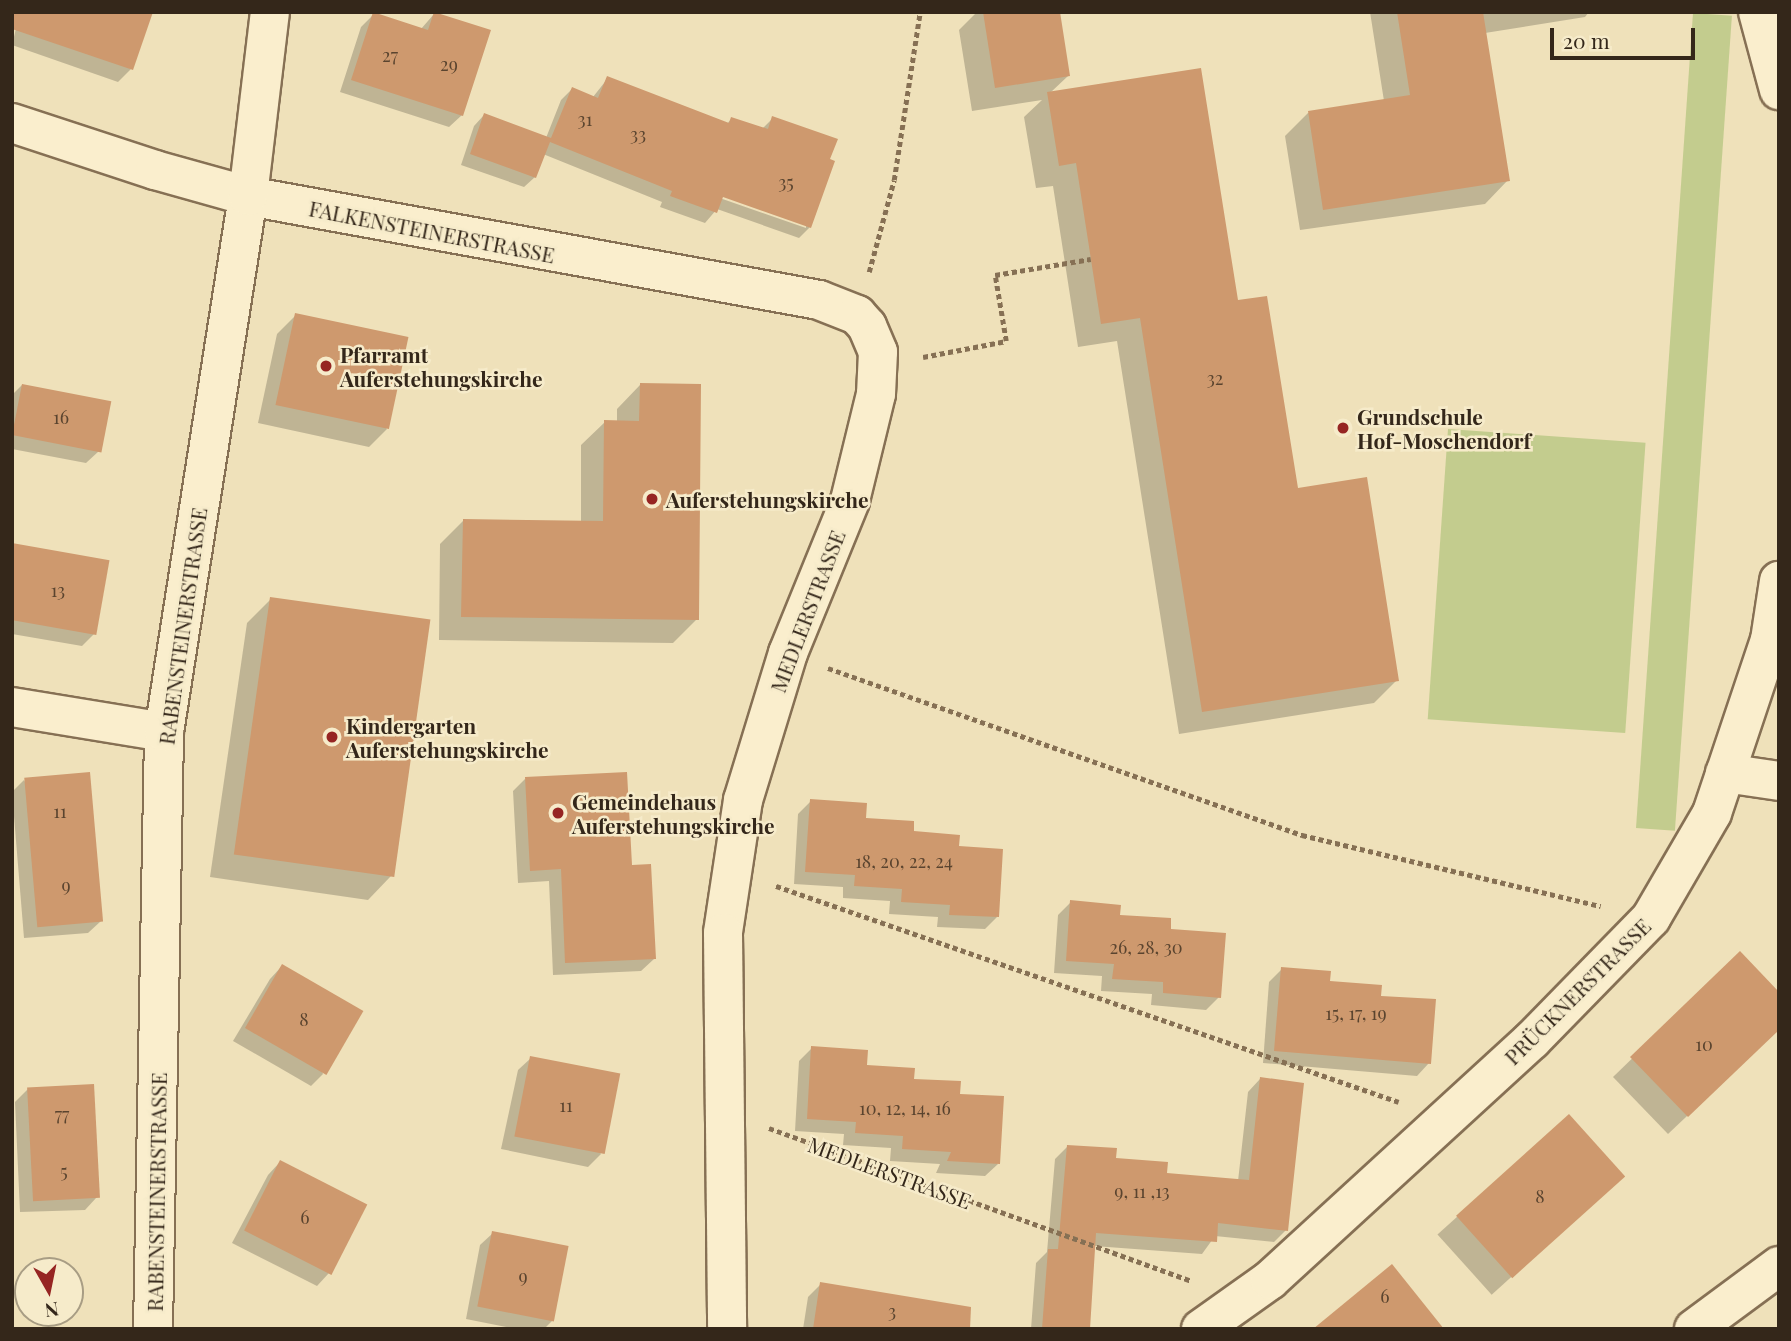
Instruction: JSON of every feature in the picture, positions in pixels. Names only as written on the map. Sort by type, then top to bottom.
[{"type":"street","name":"RABENSTEINERSTRASSE","points":[[153,1329],[164,732],[248,196],[271,12]]},
{"type":"street","points":[[1758,12],[1779,90]]},
{"type":"street","name":"FALKENSTEINERSTRASSE","points":[[12,123],[155,170],[248,196],[819,300],[857,315]]},
{"type":"street","name":"MEDLERSTRASSE","points":[[727,1329],[723,933],[743,800],[788,653],[850,501],[879,369],[873,337],[857,315]]},
{"type":"street","name":"PRÜCKNERSTRASSE","points":[[1200,1329],[1270,1280],[1532,1040],[1651,918],[1712,813],[1770,640],[1779,581]]},
{"type":"street","points":[[12,707],[164,732]]},
{"type":"street","points":[[1725,773],[1779,780]]},
{"type":"street","points":[[1695,1329],[1779,1266]]},
{"type":"path","points":[[857,315],[894,180],[920,12]]},
{"type":"path","points":[[879,369],[1006,341],[995,275],[1091,259]]},
{"type":"path","points":[[788,653],[1302,835],[1651,918]]},
{"type":"path","points":[[732,872],[1231,1042],[1446,1119]]},
{"type":"path","name":"MEDLERSTRASSE","points":[[725,1113],[1243,1299]]},
{"type":"green space","points":[[1693,13],[1732,16],[1675,831],[1636,828]]},
{"type":"green space","points":[[1448,429],[1646,443],[1625,733],[1428,719]]},
{"type":"building","points":[[12,12],[153,12],[133,70],[12,29]]},
{"type":"building","points":[[373,12],[428,30],[434,12],[491,30],[463,116],[351,80]]},
{"type":"building","points":[[983,12],[1060,12],[1070,76],[995,88]]},
{"type":"building","points":[[1397,12],[1483,12],[1510,181],[1323,210],[1308,111],[1410,95]]},
{"type":"building","name":"Grundschule Hof-Moschendorf","points":[[1201,68],[1238,300],[1267,296],[1298,488],[1367,477],[1399,681],[1202,712],[1140,318],[1101,324],[1076,163],[1059,166],[1047,92]]},
{"type":"building","points":[[607,76],[729,123],[731,117],[768,129],[772,116],[838,139],[830,159],[835,161],[811,228],[723,197],[717,213],[670,196],[672,191],[550,142],[536,178],[470,154],[484,113],[551,138],[572,87],[598,98]]},
{"type":"building","points":[[295,313],[408,337],[389,429],[275,405]]},
{"type":"building","name":"Auferstehungskirche","points":[[640,383],[701,384],[699,620],[461,617],[463,519],[603,521],[604,420],[639,421]]},
{"type":"building","points":[[22,384],[111,401],[101,452],[12,435]]},
{"type":"building","points":[[12,543],[109,560],[96,635],[12,620]]},
{"type":"building","name":"Kindergarten Auferstehungskirche","points":[[270,597],[430,620],[394,877],[234,854]]},
{"type":"building","points":[[90,772],[103,921],[37,927],[24,778]]},
{"type":"building","points":[[627,772],[632,865],[651,864],[656,959],[565,963],[561,869],[530,871],[525,777]]},
{"type":"building","points":[[810,799],[867,803],[866,818],[914,821],[914,831],[960,835],[959,846],[1003,849],[999,917],[949,915],[950,905],[901,902],[902,889],[854,886],[855,875],[805,872]]},
{"type":"building","points":[[1070,900],[1121,905],[1120,915],[1171,918],[1171,929],[1226,933],[1221,998],[1163,993],[1163,982],[1112,979],[1114,964],[1066,961]]},
{"type":"building","points":[[1740,951],[1779,992],[1779,1030],[1688,1117],[1630,1057]]},
{"type":"building","points":[[282,964],[363,1011],[326,1075],[245,1028]]},
{"type":"building","points":[[1281,967],[1331,971],[1330,981],[1382,985],[1381,996],[1436,999],[1431,1064],[1274,1051]]},
{"type":"building","points":[[811,1046],[868,1050],[867,1065],[915,1068],[914,1079],[961,1081],[960,1094],[1004,1096],[1000,1164],[947,1161],[951,1152],[902,1149],[903,1136],[855,1133],[856,1122],[807,1119]]},
{"type":"building","points":[[530,1056],[620,1074],[605,1154],[514,1136]]},
{"type":"building","points":[[1260,1077],[1304,1083],[1288,1231],[1218,1223],[1217,1242],[1096,1233],[1090,1329],[1042,1329],[1048,1249],[1058,1249],[1067,1145],[1117,1148],[1116,1158],[1168,1162],[1167,1173],[1249,1180]]},
{"type":"building","points":[[94,1084],[100,1198],[33,1201],[27,1088]]},
{"type":"building","points":[[1569,1114],[1625,1176],[1512,1278],[1456,1216]]},
{"type":"building","points":[[280,1160],[367,1204],[331,1275],[244,1230]]},
{"type":"building","points":[[492,1231],[569,1246],[554,1321],[477,1307]]},
{"type":"building","points":[[1392,1264],[1444,1329],[1313,1329]]},
{"type":"building","points":[[820,1282],[971,1307],[970,1329],[813,1329]]},
{"type":"place","name":"Pfarramt Auferstehungskirche","points":[[326,366]]},
{"type":"place","name":"Grundschule Hof-Moschendorf","points":[[1343,428]]},
{"type":"place","name":"Auferstehungskirche","points":[[652,499]]},
{"type":"place","name":"Kindergarten Auferstehungskirche","points":[[332,737]]},
{"type":"place","name":"Gemeindehaus Auferstehungskirche","points":[[558,813]]}]
